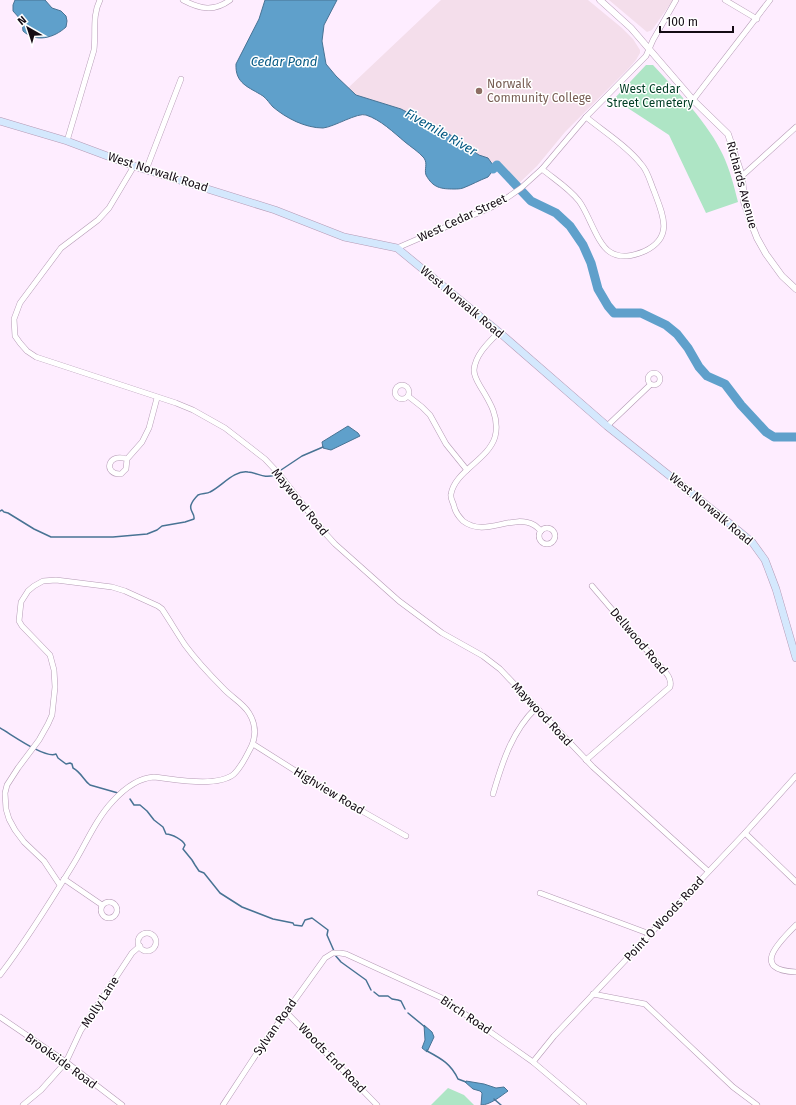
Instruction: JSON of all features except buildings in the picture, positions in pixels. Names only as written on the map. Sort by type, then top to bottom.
[{"type":"main road","name":"West Norwalk Road","points":[[0,121],[67,141],[146,170],[275,210],[344,237],[397,248],[499,332],[607,426],[686,486],[752,542],[761,553],[776,589],[796,658]]},
{"type":"street","points":[[67,141],[94,50],[96,38],[95,17],[100,0]]},
{"type":"street","points":[[183,0],[197,7],[209,9],[221,6],[230,0]]},
{"type":"street","name":"Richards Avenue","points":[[600,0],[632,28],[693,100],[728,134],[742,176],[744,202],[757,238],[782,276],[796,289]]},
{"type":"street","name":"West Cedar Street","points":[[397,248],[492,207],[521,188],[542,169],[586,117],[646,56],[653,40],[676,0]]},
{"type":"street","points":[[725,0],[757,19]]},
{"type":"street","points":[[693,100],[757,19],[770,0]]},
{"type":"street","points":[[146,170],[181,80]]},
{"type":"street","points":[[542,169],[578,199],[603,246],[610,252],[619,256],[631,256],[650,248],[659,241],[664,230],[663,216],[645,169],[630,153],[586,117]]},
{"type":"street","points":[[742,176],[796,127]]},
{"type":"street","name":"Maywood Road","points":[[134,166],[109,208],[98,220],[62,248],[20,303],[14,319],[16,336],[20,344],[36,357],[193,410],[225,428],[249,446],[280,475],[335,544],[399,601],[423,620],[493,663],[586,760],[708,871]]},
{"type":"street","points":[[499,332],[488,343],[478,357],[474,369],[476,379],[495,413],[497,427],[494,439],[487,451],[456,483],[451,495],[455,511],[463,521],[472,526],[487,528],[521,522],[533,524],[541,531]]},
{"type":"street","points":[[607,426],[650,385]]},
{"type":"street","points":[[408,396],[430,415],[446,444],[467,470]]},
{"type":"street","points":[[127,459],[142,442],[149,428],[157,398]]},
{"type":"street","points":[[0,975],[18,950],[64,879],[101,816],[119,794],[134,783],[146,778],[154,777],[208,782],[228,777],[238,769],[253,744],[255,728],[244,706],[224,689],[186,646],[162,609],[125,591],[50,580],[37,584],[28,591],[21,602],[18,615],[22,626],[50,655],[54,670],[55,687],[52,715],[33,748],[7,785],[5,793],[6,809],[15,830],[24,842],[44,861],[60,885]]},
{"type":"street","name":"Dellwood Road","points":[[586,760],[670,687],[671,684],[670,679],[662,668],[592,586]]},
{"type":"street","points":[[493,794],[503,760],[512,740],[529,715],[536,708]]},
{"type":"street","name":"Highview Road","points":[[253,744],[337,797],[406,836]]},
{"type":"street","name":"Point O Woods Road","points":[[533,1062],[554,1036],[745,833],[796,776]]},
{"type":"street","points":[[745,833],[796,882]]},
{"type":"street","points":[[64,879],[102,905]]},
{"type":"street","points":[[540,893],[650,934]]},
{"type":"street","points":[[796,925],[776,946],[772,954],[772,958],[774,965],[778,970],[783,972],[796,972]]},
{"type":"street","name":"Molly Lane","points":[[23,1105],[46,1085],[66,1062],[81,1030],[94,1009],[132,953],[140,946]]},
{"type":"street","name":"Sylvan Road","points":[[223,1105],[261,1047],[321,963],[329,955],[334,953]]},
{"type":"street","name":"Birch Road","points":[[334,953],[346,954],[442,998],[533,1062],[584,1105]]},
{"type":"street","points":[[593,994],[645,1004],[733,1087],[757,1105]]},
{"type":"street","name":"Woods End Road","points":[[286,1012],[377,1105]]},
{"type":"street","name":"Brookside Road","points":[[0,1017],[66,1062],[122,1105]]},
{"type":"shaded area","name":"Norwalk Community College","points":[[441,0],[588,0],[633,39],[640,50],[640,53],[630,67],[565,132],[537,166],[515,187],[488,158],[479,155],[449,134],[401,109],[356,95],[348,88]]},
{"type":"shaded area","points":[[609,0],[673,0],[652,30],[647,32]]},
{"type":"green space","name":"West Cedar Street Cemetery","points":[[646,65],[653,65],[701,119],[717,143],[732,178],[738,202],[706,213],[669,135],[614,99]]},
{"type":"green space","points":[[448,1088],[464,1095],[474,1105],[431,1105]]},
{"type":"water","points":[[15,0],[45,0],[52,8],[61,11],[66,16],[66,27],[56,34],[45,38],[28,35],[23,31],[22,21],[13,11]]},
{"type":"water","name":"Cedar Pond","points":[[265,0],[337,0],[324,25],[322,41],[326,64],[336,76],[356,95],[401,109],[449,134],[479,155],[488,158],[493,165],[491,173],[488,177],[461,189],[445,189],[438,187],[432,183],[426,175],[426,162],[424,158],[377,120],[366,115],[362,115],[328,127],[316,128],[296,122],[284,115],[273,107],[263,96],[240,81],[236,71],[236,64],[259,19]]},
{"type":"water","points":[[348,426],[360,436],[331,450],[323,448],[322,442]]},
{"type":"water","points":[[424,1025],[432,1032],[434,1037],[427,1052],[422,1048],[425,1040]]},
{"type":"water","points":[[465,1082],[496,1088],[504,1087],[508,1091],[492,1102],[481,1105],[482,1093],[473,1089]]},
{"type":"waterway","name":"Fivemile River","points":[[493,169],[497,165],[531,201],[556,213],[570,226],[583,245],[591,263],[598,289],[614,313],[641,313],[666,325],[677,334],[688,348],[699,367],[707,376],[725,384],[741,405],[766,432],[774,437],[796,437]]},
{"type":"waterway","points":[[281,470],[302,456],[323,447]]},
{"type":"waterway","points":[[0,511],[2,510],[8,513],[34,529],[51,537],[113,537],[147,534],[162,526],[194,519],[191,505],[198,495],[210,492],[238,473],[248,472],[264,476],[275,475]]},
{"type":"waterway","points":[[0,728],[36,750],[51,755],[56,754],[58,758],[66,764],[72,764],[73,768],[90,785],[118,793]]},
{"type":"waterway","points":[[130,799],[134,805],[140,805],[147,811],[154,820],[163,827],[166,834],[174,836],[182,841],[185,845],[183,849],[199,871],[204,873],[220,893],[242,907],[273,919],[293,923],[294,925],[302,926],[305,920],[312,918],[328,930],[327,935],[334,951]]},
{"type":"waterway","points":[[335,955],[341,962],[366,980],[371,990]]},
{"type":"waterway","points":[[374,992],[379,996],[388,996],[392,999],[401,1001],[405,1009]]},
{"type":"waterway","points":[[408,1013],[425,1027]]},
{"type":"waterway","points":[[427,1050],[442,1059],[452,1069],[458,1079],[466,1082]]},
{"type":"waterway","points":[[494,1099],[501,1105]]},
{"type":"place","name":"Norwalk Community College","points":[[479,91]]}]
